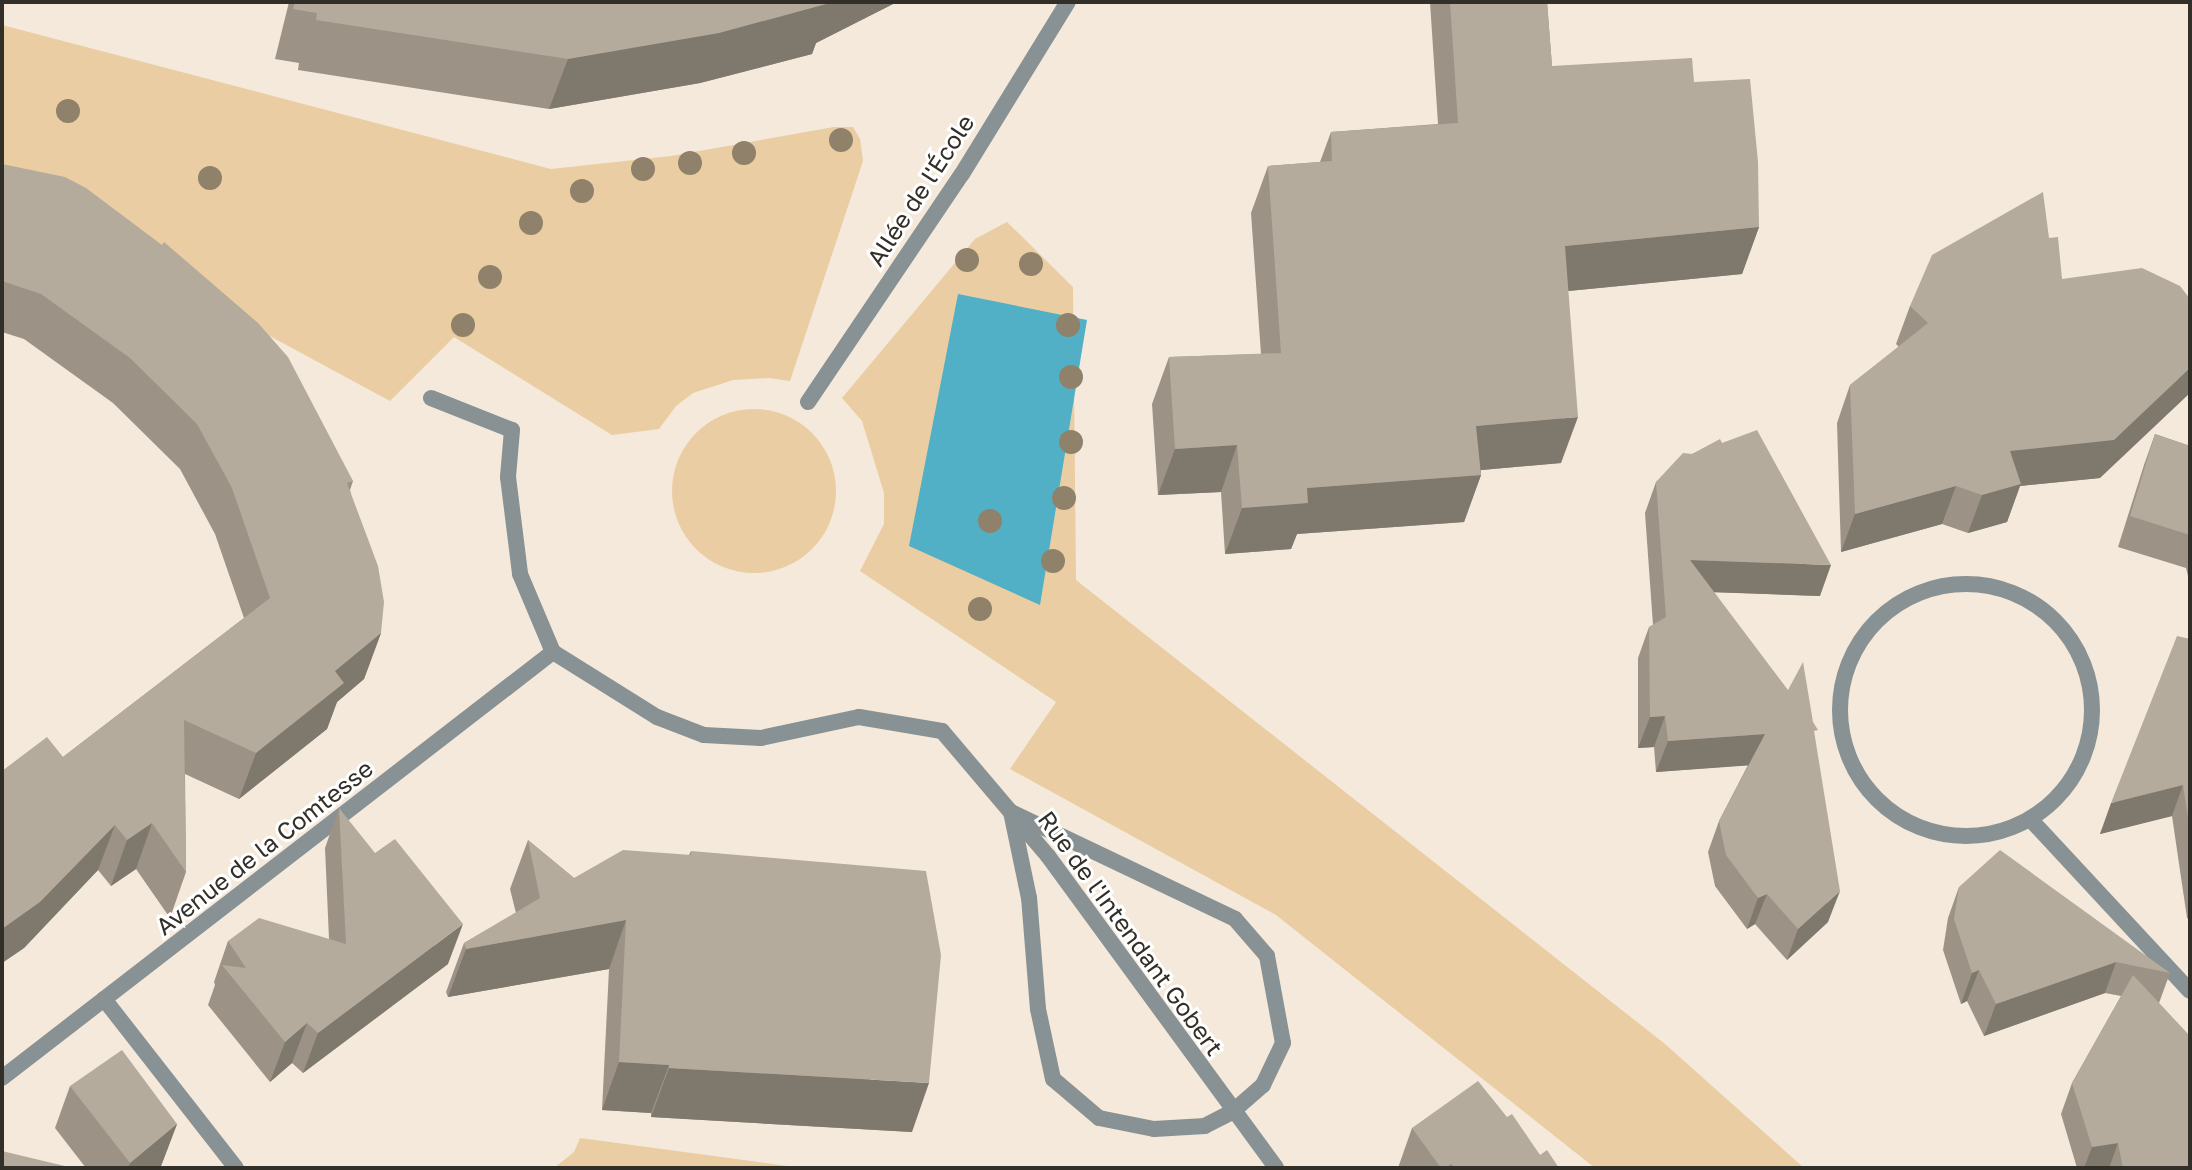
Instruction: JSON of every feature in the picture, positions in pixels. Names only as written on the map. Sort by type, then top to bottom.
[{"type":"street","name":"Allée de l'École","points":[[808,402],[962,174],[1068,2]]},
{"type":"street","points":[[431,398],[512,430],[508,477],[520,574],[553,652]]},
{"type":"street","points":[[1953,583],[1994,586],[2032,601],[2065,630],[2087,667],[2094,711],[2086,754],[2064,792],[2031,820],[1993,835],[1952,836],[1912,825],[1878,801],[1854,768],[1840,730],[1840,688],[1854,650],[1879,618],[1913,595],[1953,583]]},
{"type":"street","name":"Rue de l'Intendant Gobert","points":[[553,652],[657,717],[704,735],[761,738],[859,717],[942,731],[1048,856],[1232,1112],[1276,1168]]},
{"type":"street","name":"Avenue de la Comtesse","points":[[2,1078],[553,652]]},
{"type":"street","points":[[1011,812],[1235,919],[1267,956],[1283,1043],[1263,1085],[1232,1112],[1205,1126],[1154,1129],[1099,1118],[1053,1079],[1038,1009],[1029,898],[1011,812]]},
{"type":"street","points":[[2031,820],[2190,991]]},
{"type":"street","points":[[104,999],[236,1168]]},
{"type":"shaded area","points":[[2,25],[551,169],[671,156],[834,127],[853,127],[860,139],[863,161],[790,381],[769,378],[733,380],[693,393],[676,406],[659,429],[612,435],[454,337],[390,401],[2,191]]},
{"type":"shaded area","points":[[1007,222],[1073,287],[1076,580],[1665,1044],[1804,1168],[1595,1168],[1276,915],[1010,769],[1056,702],[860,571],[884,524],[884,493],[862,421],[842,398],[975,239]]},
{"type":"shaded area","points":[[754,409],[785,415],[812,433],[830,460],[836,491],[830,522],[812,549],[785,567],[754,573],[723,567],[696,549],[678,522],[672,491],[678,460],[696,433],[723,415]]},
{"type":"shaded area","points":[[580,1138],[802,1168],[554,1168],[574,1152]]},
{"type":"water","points":[[958,294],[1087,320],[1040,605],[909,546]]},
{"type":"building","points":[[295,2],[830,3],[719,33],[568,59],[316,20],[317,13],[293,9]]},
{"type":"building","points":[[1450,2],[1547,2],[1552,66],[1692,58],[1694,82],[1750,79],[1758,162],[1759,227],[1565,246],[1578,417],[1476,426],[1481,475],[1307,488],[1308,503],[1242,508],[1237,445],[1175,449],[1169,357],[1281,353],[1268,166],[1332,161],[1331,132],[1458,123]]},
{"type":"building","points":[[2,164],[65,177],[86,188],[162,245],[164,242],[258,323],[288,357],[353,481],[347,483],[378,566],[384,602],[381,633],[335,671],[344,683],[256,753],[184,720],[186,872],[152,823],[127,840],[115,825],[40,902],[2,929],[2,771],[47,737],[63,757],[270,598],[232,488],[197,424],[130,358],[41,294],[2,281]]},
{"type":"building","points":[[2043,192],[2049,238],[2058,237],[2062,279],[2142,268],[2180,286],[2190,299],[2190,368],[2114,440],[2010,451],[2021,484],[1982,495],[1956,486],[1855,514],[1850,385],[1928,323],[1910,306],[1932,255]]},
{"type":"building","points":[[1757,430],[1831,565],[1690,560],[1788,690],[1803,662],[1813,722],[1818,730],[1814,731],[1840,891],[1798,929],[1767,894],[1758,898],[1726,855],[1719,821],[1765,734],[1668,741],[1665,716],[1650,717],[1649,627],[1666,617],[1656,482],[1683,453],[1692,454],[1720,439],[1722,443]]},
{"type":"building","points":[[2155,434],[2190,446],[2190,535],[2130,516]]},
{"type":"building","points":[[2177,636],[2190,639],[2190,831],[2183,785],[2111,803]]},
{"type":"building","points":[[339,808],[375,853],[395,839],[463,924],[318,1033],[307,1023],[285,1042],[222,965],[246,968],[228,941],[259,918],[346,944]]},
{"type":"building","points":[[528,840],[574,878],[623,850],[691,855],[691,851],[926,871],[941,955],[929,1083],[669,1068],[669,1065],[619,1062],[626,920],[466,949],[464,943],[540,898]]},
{"type":"building","points":[[2000,850],[2170,973],[2116,962],[1996,1004],[1979,970],[1972,973],[1954,919],[1959,887]]},
{"type":"building","points":[[2133,975],[2190,1036],[2190,1168],[2123,1168],[2118,1143],[2092,1147],[2072,1083]]},
{"type":"building","points":[[122,1050],[177,1124],[130,1163],[70,1086]]},
{"type":"building","points":[[1478,1081],[1507,1117],[1512,1114],[1540,1155],[1547,1150],[1559,1168],[1455,1168],[1451,1164],[1441,1168],[1412,1128]]},
{"type":"building","points":[[2,1151],[73,1168],[2,1168]]}]
